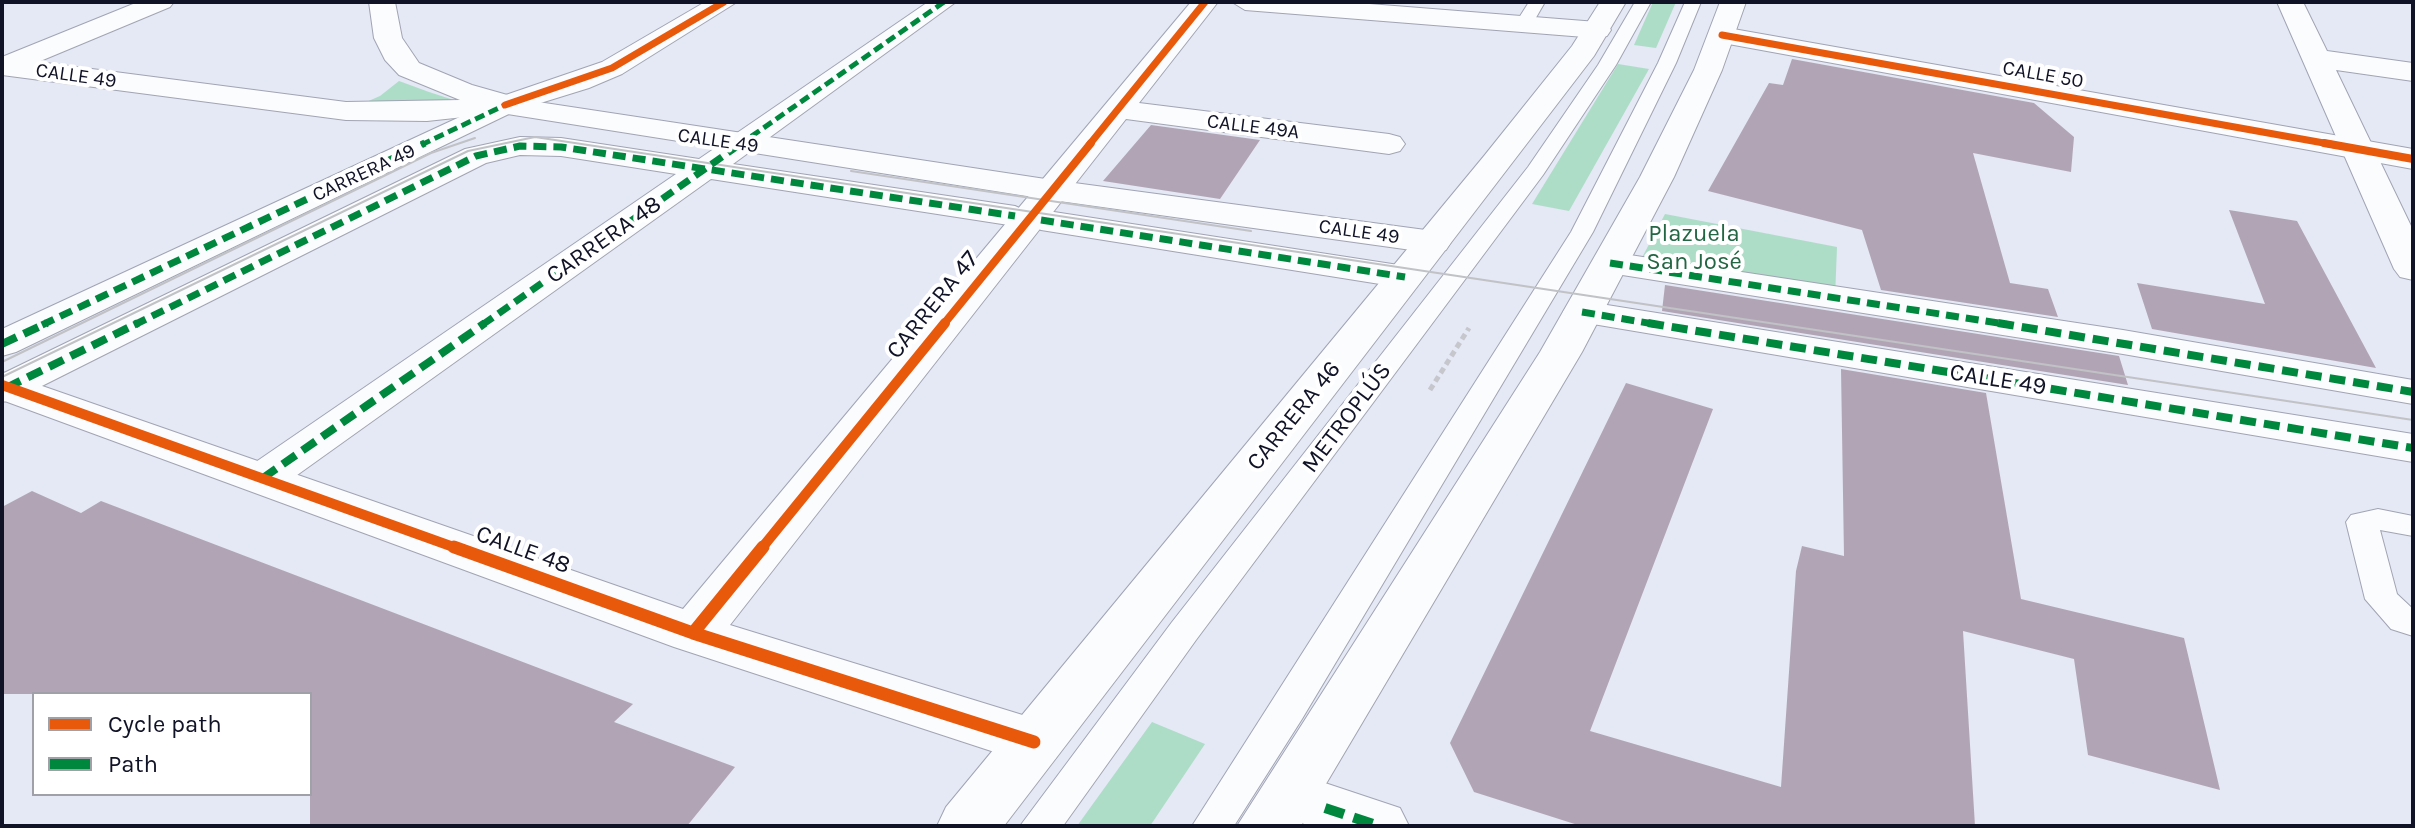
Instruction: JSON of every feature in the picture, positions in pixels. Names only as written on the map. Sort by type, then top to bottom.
[{"type":"main road","points":[[3,66],[161,2]]},
{"type":"main road","points":[[382,2],[388,38],[399,60],[425,77],[505,105]]},
{"type":"main road","name":"CARRERA 49","points":[[505,105],[579,82],[612,68],[724,2]]},
{"type":"main road","name":"CARRERA 47","points":[[693,633],[1205,2]]},
{"type":"main road","points":[[1245,2],[1605,16]]},
{"type":"main road","points":[[2290,2],[2313,58],[2413,269]]},
{"type":"main road","name":"CARRERA 46","points":[[968,826],[1433,242],[1605,16]]},
{"type":"main road","points":[[1268,826],[1610,263],[1657,177],[1728,19]]},
{"type":"main road","name":"CALLE 50","points":[[1728,19],[2357,149]]},
{"type":"main road","points":[[2313,58],[2413,72]]},
{"type":"main road","points":[[282,105],[331,101],[364,92],[383,80],[399,60]]},
{"type":"main road","name":"CALLE 49","points":[[3,66],[282,105],[389,113],[505,105],[740,144],[1036,209],[1433,242]]},
{"type":"main road","name":"CALLE 49A","points":[[1118,109],[1389,144]]},
{"type":"main road","points":[[2357,149],[2413,159]]},
{"type":"main road","name":"CALLE 48","points":[[3,376],[263,478],[693,633],[1034,742]]},
{"type":"street","name":"CARRERA 48","points":[[263,478],[944,2]]},
{"type":"street","name":"CARRERA 49","points":[[3,376],[505,105]]},
{"type":"street","name":"CALLE 49","points":[[520,146],[552,145],[706,169],[1036,209],[1405,277]]},
{"type":"street","name":"CARRERA 49","points":[[3,376],[476,156],[520,146]]},
{"type":"street","points":[[1610,263],[2123,342],[2413,392]]},
{"type":"street","name":"CALLE 49","points":[[1582,312],[2413,448]]},
{"type":"street","points":[[1325,808],[1379,826]]},
{"type":"lane","name":"METROPLÚS","points":[[1040,826],[1184,631],[1536,171],[1607,65],[1643,2]]},
{"type":"lane","points":[[1212,826],[1289,709],[1582,232],[1667,63],[1693,2]]},
{"type":"lane","points":[[2413,526],[2378,519],[2362,522],[2382,599],[2403,620],[2413,624]]},
{"type":"path","points":[[1430,390],[1469,328]]},
{"type":"green space","points":[[1653,2],[1676,2],[1656,48],[1634,45]]},
{"type":"green space","points":[[1618,64],[1649,69],[1569,211],[1532,204]]},
{"type":"green space","points":[[399,81],[457,101],[357,106],[380,96]]},
{"type":"green space","name":"Plazuela San José","points":[[1665,214],[1837,247],[1835,298],[1637,267]]},
{"type":"green space","points":[[1152,722],[1205,744],[1150,826],[1077,826]]},
{"type":"building","points":[[1792,59],[2034,103],[2074,137],[2071,172],[1973,153],[2010,283],[2048,289],[2058,317],[1881,290],[1862,230],[1708,191],[1769,83],[1783,85]]},
{"type":"building","points":[[1151,125],[1260,140],[1220,199],[1103,181]]},
{"type":"building","points":[[2229,210],[2297,221],[2376,368],[2152,329],[2137,283],[2265,304]]},
{"type":"building","points":[[1665,285],[2119,356],[2128,385],[1662,311]]},
{"type":"building","points":[[1841,369],[1986,393],[2021,599],[2184,638],[2220,790],[2088,755],[2074,659],[1963,631],[1975,826],[1581,826],[1474,792],[1450,743],[1626,383],[1713,409],[1590,731],[1781,787],[1796,571],[1802,546],[1844,556]]},
{"type":"building","points":[[32,491],[81,513],[101,501],[633,704],[614,722],[735,767],[687,826],[310,826],[312,692],[2,694],[2,507]]},
{"type":"tram line","points":[[2,377],[468,151],[535,137],[2413,420]]},
{"type":"tram line","points":[[2,362],[431,153],[475,138]]},
{"type":"tram line","points":[[851,171],[1251,231]]},
{"type":"marked path","points":[[263,478],[944,2]]},
{"type":"marked path","points":[[2,344],[505,105]]},
{"type":"marked path","points":[[6,388],[476,156],[520,146],[561,147],[1015,216]]},
{"type":"marked path","points":[[1041,220],[1405,277]]},
{"type":"marked path","points":[[1610,263],[2123,342],[2413,392]]},
{"type":"marked path","points":[[1582,312],[2413,448]]},
{"type":"marked path","points":[[1325,808],[1379,826]]},
{"type":"cycle path","points":[[505,105],[579,82],[612,68],[724,2]]},
{"type":"cycle path","points":[[693,633],[1205,2]]},
{"type":"cycle path","points":[[1722,35],[2413,159]]},
{"type":"cycle path","points":[[2,385],[693,633],[1034,742]]}]
